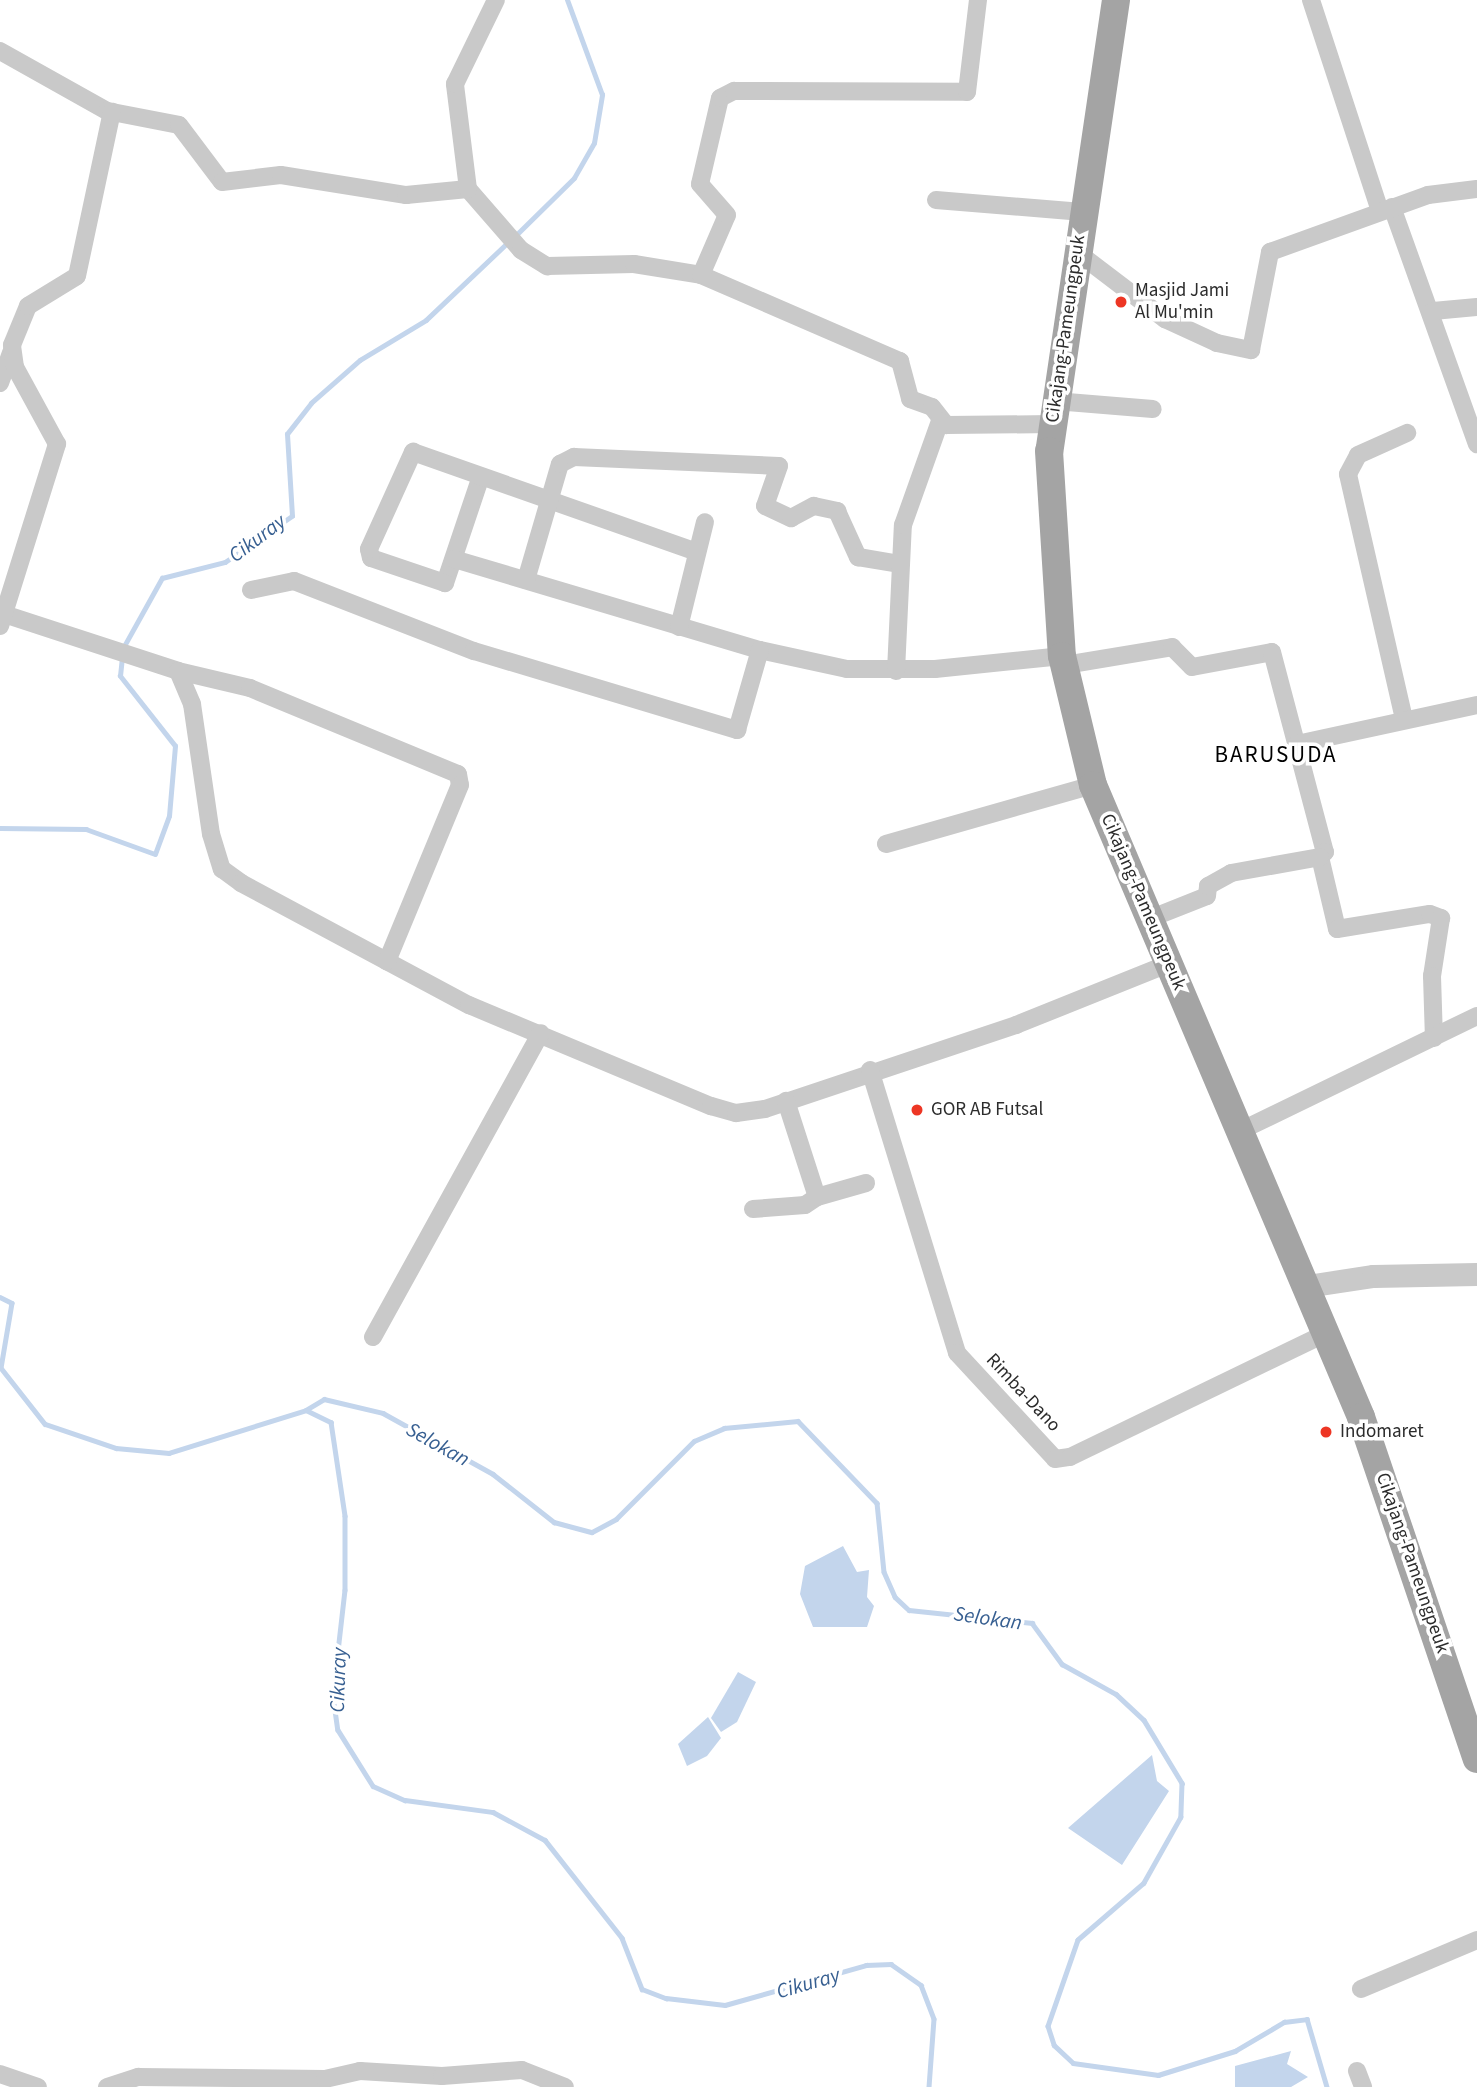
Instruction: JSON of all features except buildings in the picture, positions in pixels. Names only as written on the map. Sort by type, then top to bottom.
[{"type":"main road","name":"Cikajang-Pameungpeuk","points":[[1116,0],[1054,412],[1049,520],[1063,660],[1093,785],[1362,1417],[1477,1759]]},
{"type":"street","points":[[496,0],[455,85],[468,189],[521,250],[547,266],[646,265],[701,275],[900,361],[910,399],[932,407],[940,421],[954,427],[1054,412],[1153,409]]},
{"type":"street","points":[[701,275],[727,215],[700,184],[720,98],[734,91],[967,92],[978,0]]},
{"type":"street","points":[[1311,0],[1386,209],[1433,312],[1477,444]]},
{"type":"street","points":[[0,51],[112,113],[179,125],[222,182],[281,175],[406,195],[468,189]]},
{"type":"street","points":[[0,383],[28,306],[77,276],[112,113]]},
{"type":"street","points":[[1077,252],[1165,319],[1217,343],[1251,350],[1270,252],[1386,209],[1477,189]]},
{"type":"street","points":[[936,200],[1083,212]]},
{"type":"street","points":[[1433,312],[1477,307]]},
{"type":"street","points":[[11,353],[57,444],[3,620],[135,661],[250,688],[458,774],[460,785],[387,961]]},
{"type":"street","points":[[896,671],[905,512],[940,421]]},
{"type":"street","points":[[1404,719],[1348,474],[1358,455],[1407,433]]},
{"type":"street","points":[[480,479],[448,579],[435,585],[376,562],[369,549],[409,454],[697,552]]},
{"type":"street","points":[[526,580],[560,464],[575,457],[779,466],[765,506],[791,518],[814,506],[837,511],[858,557],[900,564]]},
{"type":"street","points":[[679,627],[705,522]]},
{"type":"street","points":[[454,559],[760,650],[847,669],[896,671],[1063,660],[1172,647],[1192,667],[1270,651],[1325,852],[1320,857],[1231,873],[1208,886],[1207,896],[1149,919]]},
{"type":"street","points":[[251,590],[294,581],[474,651],[737,730],[760,650]]},
{"type":"street","points":[[178,671],[192,704],[222,869],[387,961],[541,1033],[736,1113],[786,1101],[870,1070],[1016,1025],[1168,964]]},
{"type":"street","points":[[1297,744],[1477,705]]},
{"type":"street","points":[[886,844],[1093,785]]},
{"type":"street","points":[[1320,857],[1337,929],[1430,914],[1440,918],[1432,976],[1434,1038]]},
{"type":"street","points":[[1242,1130],[1477,1016]]},
{"type":"street","points":[[373,1337],[541,1033]]},
{"type":"street","name":"Rimba-Dano","points":[[870,1070],[957,1353],[1055,1459],[1070,1457],[1326,1333]]},
{"type":"street","points":[[786,1101],[817,1196]]},
{"type":"street","points":[[753,1209],[805,1205],[817,1196],[866,1183]]},
{"type":"street","points":[[1307,1286],[1373,1276],[1477,1274]]},
{"type":"street","points":[[1361,1989],[1477,1940]]},
{"type":"street","points":[[107,2087],[130,2077],[329,2083],[360,2071],[477,2080],[529,2071],[565,2087]]},
{"type":"street","points":[[0,2074],[38,2087]]},
{"type":"water","points":[[843,1546],[857,1572],[869,1570],[867,1597],[874,1606],[867,1627],[813,1627],[800,1594],[805,1566]]},
{"type":"water","points":[[738,1672],[756,1682],[737,1722],[721,1732],[711,1718]]},
{"type":"water","points":[[708,1717],[721,1738],[707,1756],[687,1766],[678,1744]]},
{"type":"water","points":[[1152,1755],[1157,1781],[1169,1791],[1122,1865],[1068,1828]]},
{"type":"water","points":[[1291,2051],[1287,2064],[1308,2077],[1291,2087],[1235,2087],[1235,2066]]},
{"type":"waterway","name":"Cikuray","points":[[514,237],[574,178],[594,143],[602,95],[567,0]]},
{"type":"waterway","name":"Cikuray","points":[[123,648],[162,578],[225,562],[292,516],[287,434],[311,403],[360,360],[426,320],[507,243]]},
{"type":"waterway","name":"Cikuray","points":[[0,828],[86,829],[155,854],[169,816],[175,746],[120,676],[122,656]]},
{"type":"waterway","name":"Cikuray","points":[[0,1297],[12,1303],[1,1368],[45,1424],[116,1448],[169,1453],[306,1410],[331,1422],[345,1516],[345,1590],[333,1696],[338,1730],[373,1786],[405,1800],[493,1812],[545,1840],[622,1938],[642,1989],[666,1998],[725,2005],[866,1965],[891,1964],[921,1985],[934,2019],[929,2087]]},
{"type":"waterway","name":"Selokan","points":[[306,1410],[324,1399],[383,1413],[493,1474],[554,1522],[592,1532],[616,1519],[694,1441],[724,1428],[798,1421],[877,1503],[884,1572],[895,1597],[909,1610],[1032,1623],[1062,1664],[1116,1694],[1144,1720],[1182,1783],[1181,1817],[1144,1883],[1078,1940],[1048,2026],[1054,2045],[1073,2063],[1158,2075],[1235,2051],[1284,2022],[1307,2019],[1327,2087]]},
{"type":"place","name":"Masjid Jami Al Mu'min","points":[[1121,302]]},
{"type":"place","name":"GOR AB Futsal","points":[[917,1110]]},
{"type":"place","name":"Indomaret","points":[[1326,1432]]},
{"type":"district","name":"BARUSUDA","points":[[1276,755]]}]
